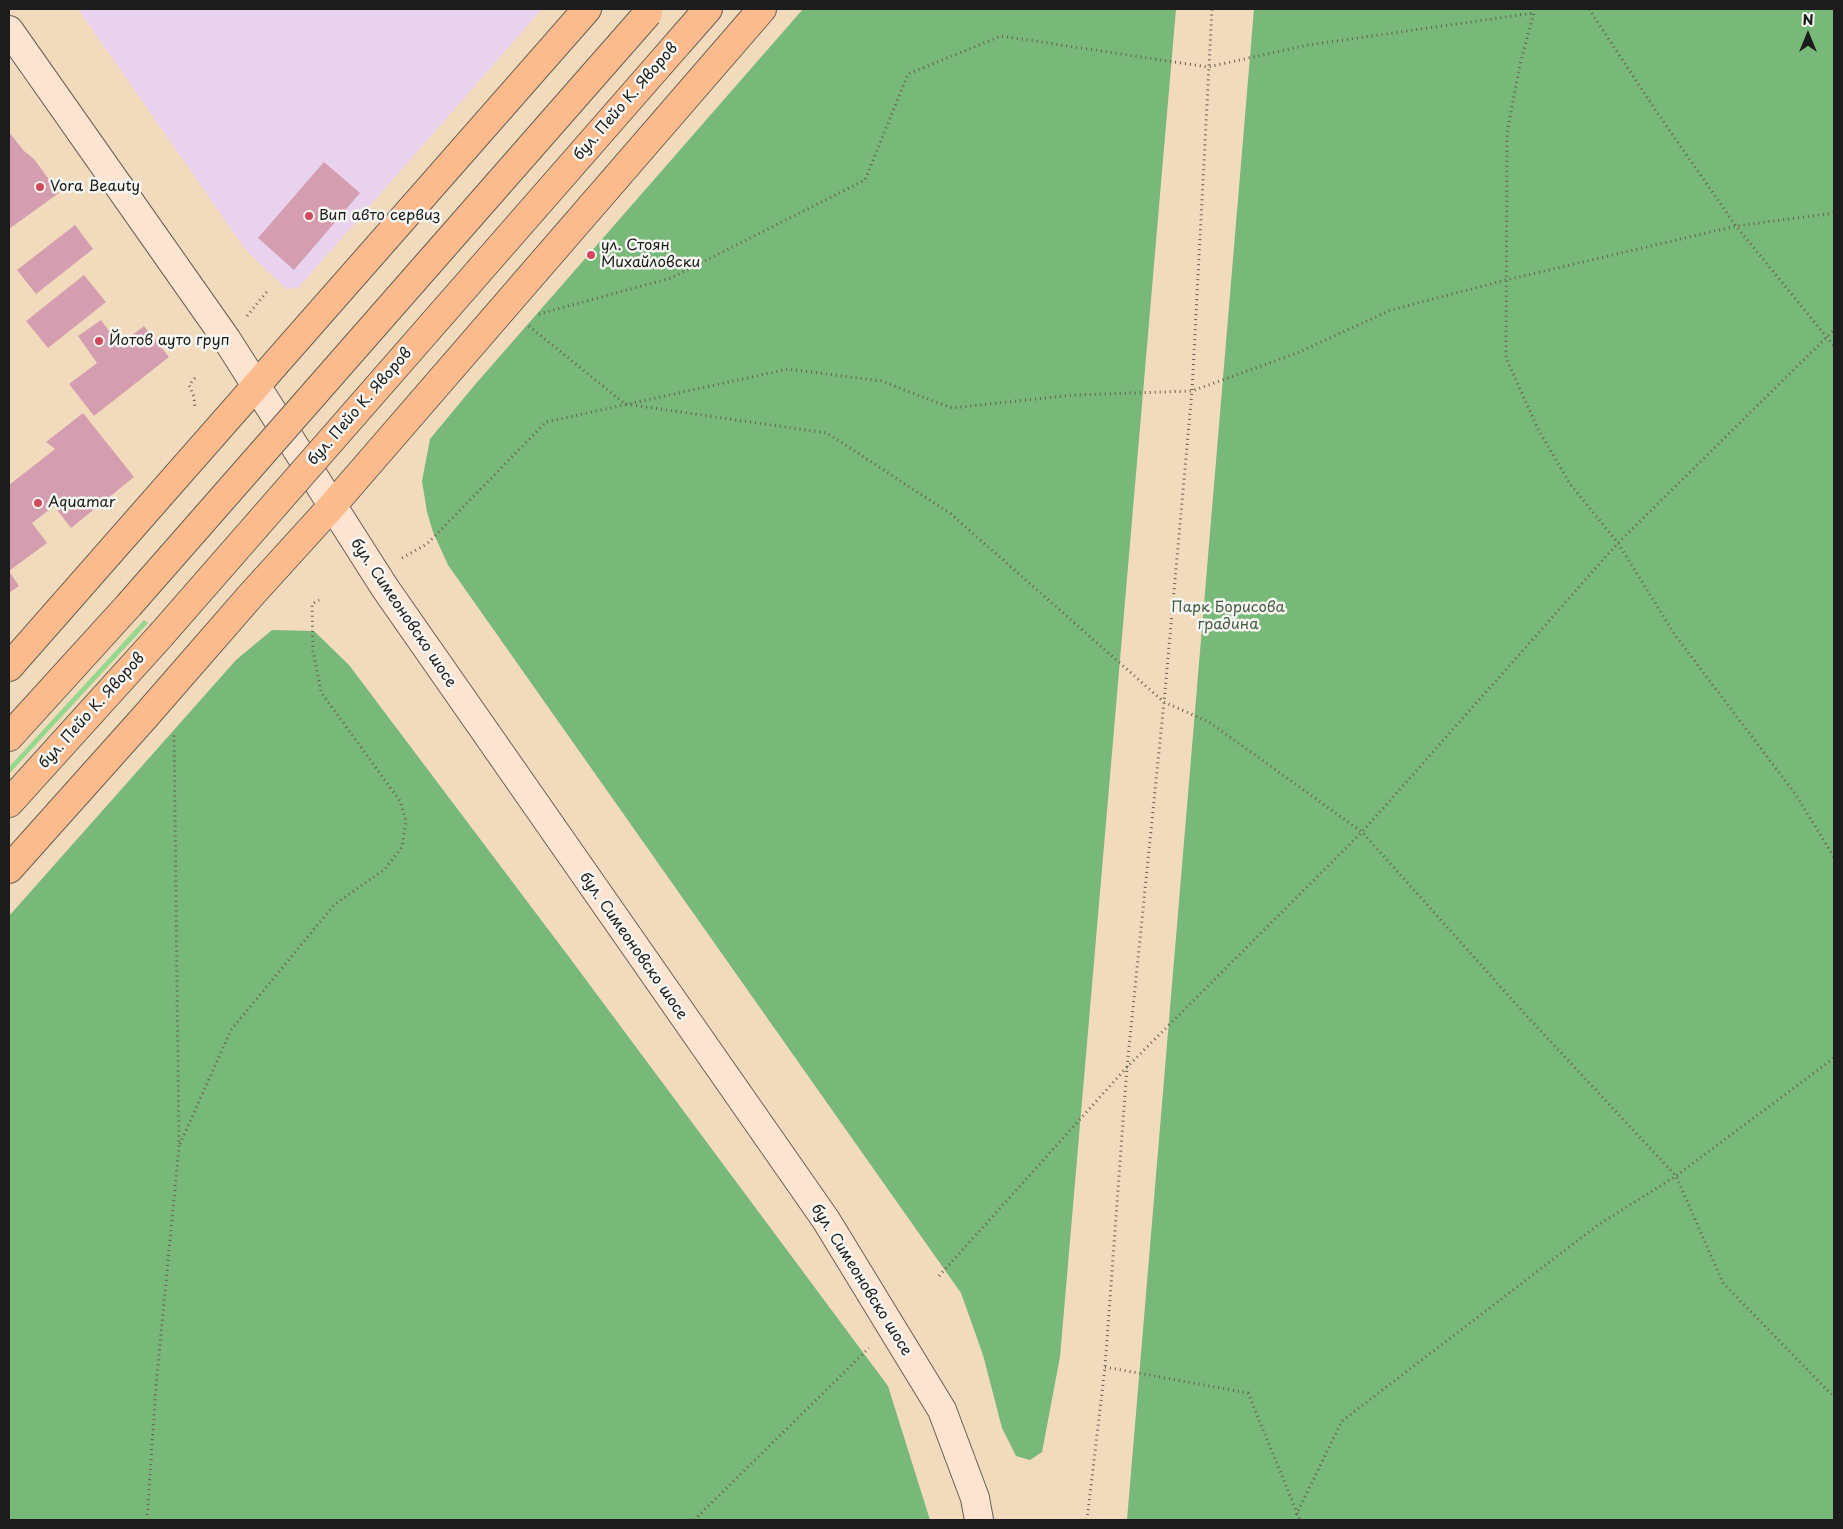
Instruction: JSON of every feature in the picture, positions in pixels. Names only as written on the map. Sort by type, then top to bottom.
[{"type":"main road","points":[[9,667],[587,9]]},
{"type":"main road","name":"бул. Пейо К. Яворов","points":[[9,803],[161,635],[708,9]]},
{"type":"main road","points":[[9,869],[332,506],[762,9]]},
{"type":"main road","points":[[9,737],[129,605],[650,11]]},
{"type":"main road","name":"бул. Симеоновско шосе","points":[[9,30],[223,334],[385,588],[826,1220],[942,1410],[975,1498],[980,1520]]},
{"type":"path","points":[[1087,1520],[1105,1367],[1127,1067],[1164,702],[1192,391],[1212,9]]},
{"type":"path","points":[[1589,9],[1656,111],[1736,226],[1834,346]]},
{"type":"path","points":[[531,317],[671,278],[865,180],[908,74],[1001,36],[1208,67],[1308,45],[1535,11],[1520,64],[1507,133],[1506,358],[1538,429],[1570,484],[1618,543],[1675,635],[1796,795],[1834,857]]},
{"type":"path","points":[[399,560],[427,544],[546,422],[788,368],[881,381],[952,408],[1073,395],[1192,391],[1297,353],[1391,310],[1506,280],[1736,226],[1834,213]]},
{"type":"path","points":[[247,316],[269,289]]},
{"type":"path","points":[[529,325],[625,404],[826,433],[951,514],[1164,702],[1209,722],[1362,832],[1524,1013],[1676,1176],[1724,1283],[1834,1396]]},
{"type":"path","points":[[939,1276],[1127,1067],[1362,832],[1618,543],[1834,330]]},
{"type":"path","points":[[195,378],[189,385],[194,397],[195,413]]},
{"type":"path","points":[[179,1147],[231,1030],[334,905],[386,869],[402,847],[406,821],[400,801],[321,692],[312,651],[312,604],[318,600]]},
{"type":"path","points":[[147,1520],[156,1386],[179,1147],[174,729]]},
{"type":"path","points":[[1296,1515],[1342,1421],[1598,1225],[1676,1176],[1834,1058]]},
{"type":"path","points":[[694,1520],[869,1348]]},
{"type":"path","points":[[1105,1367],[1248,1393],[1296,1515],[1300,1520]]},
{"type":"shaded area","points":[[78,9],[542,9],[298,288],[286,289],[245,249]]},
{"type":"green space","points":[[803,9],[1176,9],[1060,1357],[1042,1452],[1030,1460],[1016,1456],[1002,1428],[983,1355],[961,1293],[448,565],[433,532],[427,512],[422,481],[430,439],[473,387]]},
{"type":"green space","name":"Парк Борисова градина","points":[[1254,9],[1834,9],[1834,1520],[1127,1520]]},
{"type":"green space","points":[[144,620],[148,623],[9,774],[9,767]]},
{"type":"green space","points":[[272,630],[314,631],[349,665],[888,1386],[930,1520],[9,1520],[9,916],[236,660]]},
{"type":"building","points":[[9,132],[24,151],[34,159],[59,193],[9,229]]},
{"type":"building","name":"Вип авто сервиз","points":[[324,162],[360,193],[294,270],[258,238]]},
{"type":"building","points":[[75,225],[93,249],[36,294],[17,270]]},
{"type":"building","points":[[84,275],[106,302],[48,348],[26,321]]},
{"type":"building","points":[[101,320],[119,345],[144,326],[169,357],[94,416],[69,384],[97,363],[78,336]]},
{"type":"building","points":[[83,413],[134,477],[71,528],[54,506],[32,523],[47,543],[9,571],[9,485],[55,449],[46,442]]},
{"type":"building","points":[[9,571],[19,586],[9,593]]},
{"type":"place","name":"Vora Beauty","points":[[40,187]]},
{"type":"place","name":"Вип авто сервиз","points":[[309,216]]},
{"type":"place","name":"ул. Стоян Михайловски","points":[[591,255]]},
{"type":"place","name":"Йотов ауто груп","points":[[99,341]]},
{"type":"place","name":"Aquamar","points":[[38,503]]}]
